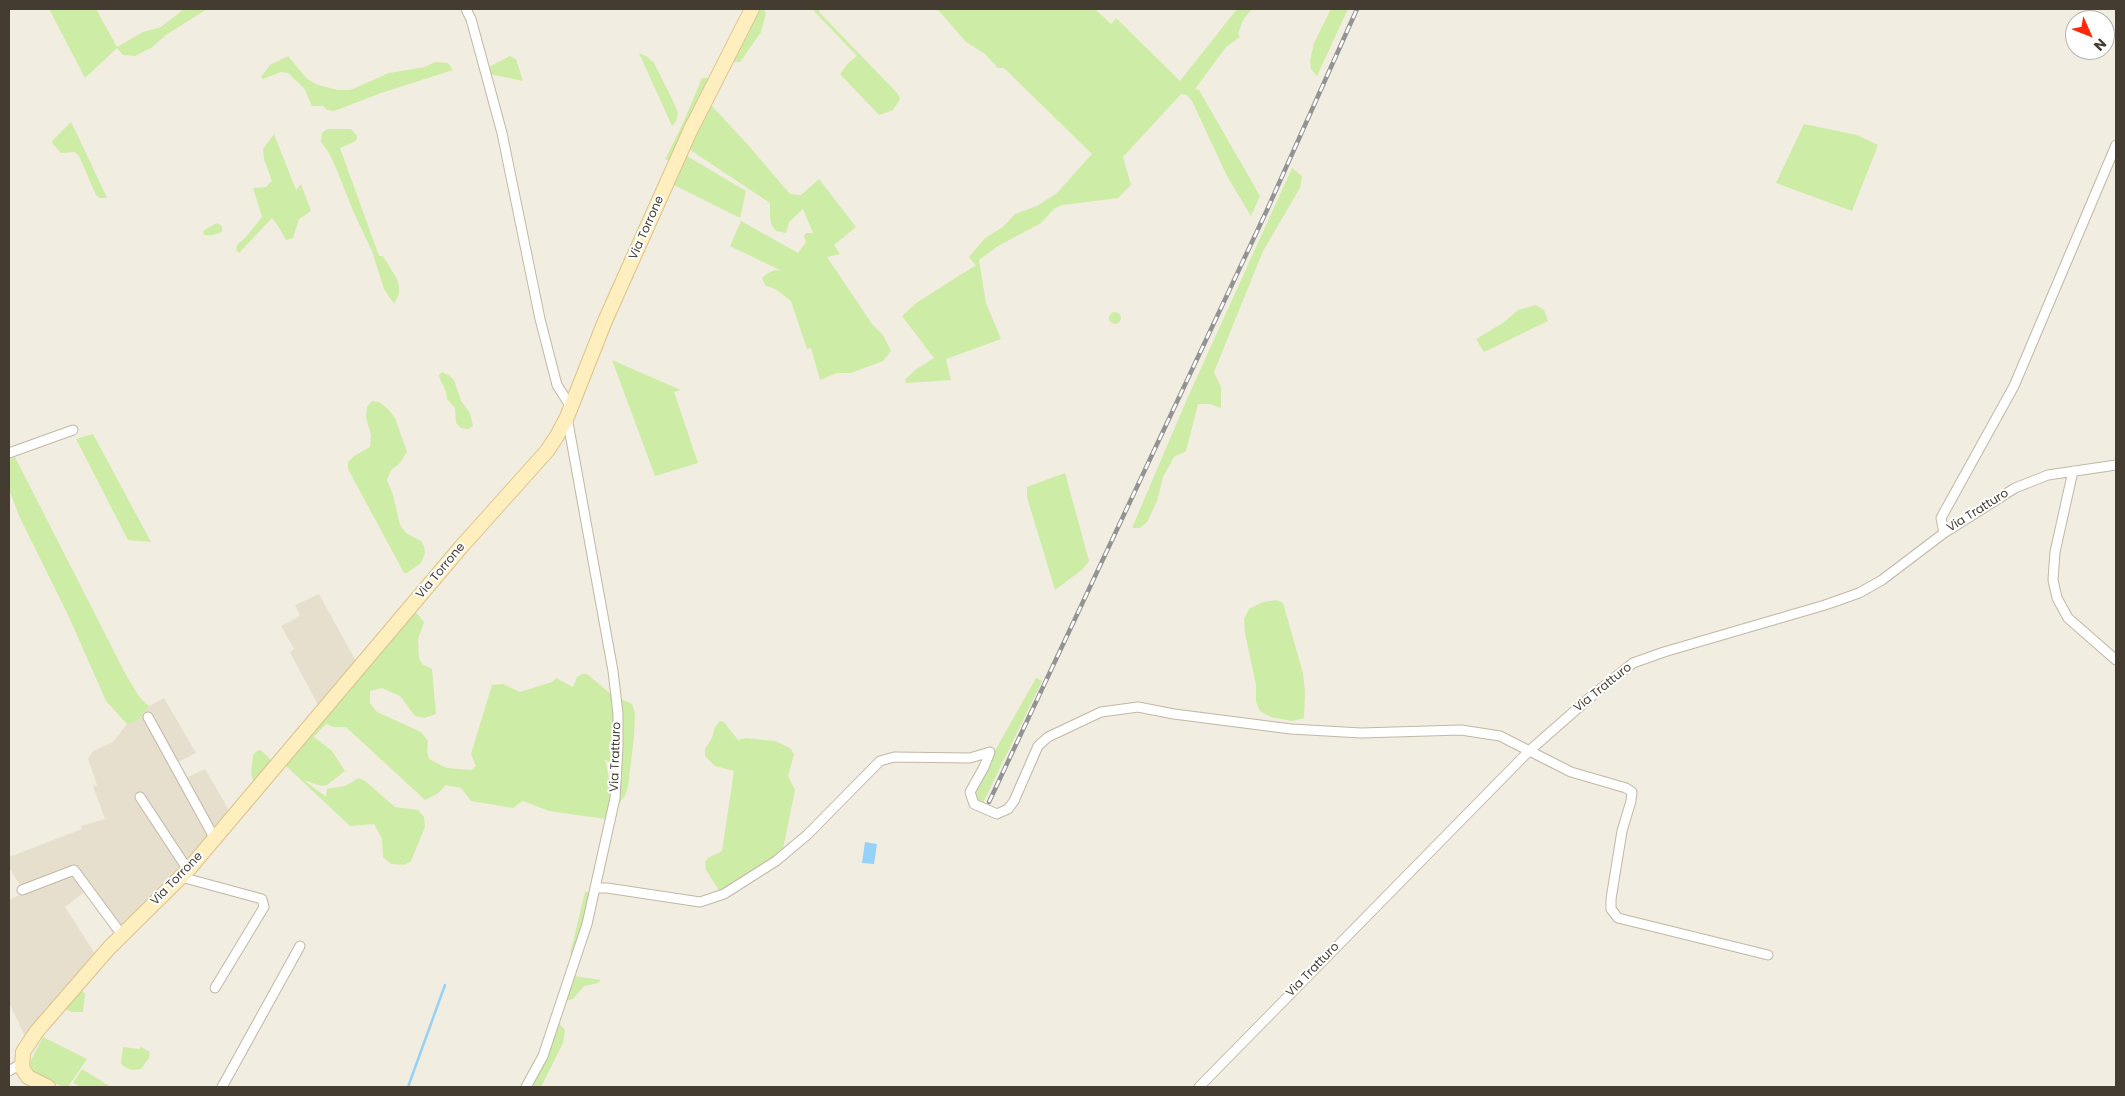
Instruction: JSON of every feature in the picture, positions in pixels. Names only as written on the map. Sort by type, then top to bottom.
[{"type":"main road","name":"Via Torrone","points":[[22,1063],[23,1052],[37,1031],[122,935],[184,873],[215,838],[461,547],[547,451],[569,412],[605,321],[690,131],[752,9]]},
{"type":"main road","points":[[22,1063],[22,1068],[28,1076],[48,1087]]},
{"type":"street","points":[[466,9],[471,19],[502,133],[540,319],[557,385],[569,412]]},
{"type":"street","points":[[1944,533],[1941,518],[2014,386],[2116,145]]},
{"type":"street","name":"Via Tratturo","points":[[526,1087],[543,1056],[587,924],[615,798],[618,714],[613,671],[569,412]]},
{"type":"street","points":[[9,453],[73,430]]},
{"type":"street","name":"Via Tratturo","points":[[1199,1087],[1529,751],[1594,694],[1633,664],[1664,652],[1825,606],[1859,593],[1882,580],[1944,533],[2015,488],[2048,475],[2116,465]]},
{"type":"street","points":[[2073,471],[2055,552],[2053,580],[2057,598],[2068,618],[2116,660]]},
{"type":"street","points":[[596,888],[608,888],[700,902],[724,894],[776,861],[808,836],[880,761],[894,756],[970,758],[990,752],[970,792],[974,804],[996,814],[1008,808],[1014,801],[1038,746],[1048,738],[1101,712],[1138,707],[1174,714],[1291,729],[1361,733],[1461,730],[1500,736],[1570,772],[1626,788],[1632,792],[1622,831],[1611,899],[1611,909],[1618,918],[1768,955]]},
{"type":"street","points":[[148,717],[215,838]]},
{"type":"street","points":[[140,797],[184,873],[262,900],[264,907],[216,988]]},
{"type":"street","points":[[22,890],[74,870],[122,935]]},
{"type":"street","points":[[222,1087],[300,946]]},
{"type":"street","points":[[9,1071],[22,1063]]},
{"type":"shaded area","points":[[319,594],[358,665],[320,709],[290,652],[294,649],[281,626],[300,616],[295,605]]},
{"type":"shaded area","points":[[164,698],[196,753],[178,762],[186,778],[205,769],[232,815],[118,934],[86,891],[65,907],[96,955],[27,1040],[9,1003],[9,900],[21,894],[18,890],[22,888],[9,868],[9,857],[82,829],[81,826],[105,819],[93,786],[97,785],[88,759],[93,751],[113,742],[127,724],[140,718],[149,706]]},
{"type":"green space","points":[[49,9],[96,9],[117,47],[143,32],[161,27],[184,9],[207,9],[166,35],[151,48],[135,56],[123,55],[117,48],[85,78]]},
{"type":"green space","points":[[756,9],[763,9],[766,13],[761,32],[740,62],[732,62]]},
{"type":"green space","points":[[812,9],[820,9],[819,12],[898,94],[900,99],[893,110],[879,115],[840,74],[848,63],[857,56]]},
{"type":"green space","points":[[935,9],[1095,9],[1111,24],[1116,18],[1180,81],[1237,9],[1252,9],[1243,20],[1238,34],[1240,37],[1226,47],[1195,89],[1199,90],[1260,196],[1251,216],[1227,176],[1192,101],[1187,95],[1181,94],[1123,157],[1131,185],[1118,198],[1062,205],[1054,209],[1041,223],[998,246],[979,260],[986,303],[1001,339],[946,359],[951,380],[906,383],[905,380],[915,370],[934,358],[902,316],[916,303],[976,265],[969,257],[985,238],[1003,227],[1015,214],[1037,206],[1057,193],[1092,154],[1004,68],[998,68],[985,54],[966,42],[940,12]]},
{"type":"green space","points":[[1331,9],[1348,9],[1317,76],[1311,69],[1310,61],[1314,43]]},
{"type":"green space","points":[[639,53],[654,63],[673,101],[678,113],[676,121],[672,126]]},
{"type":"green space","points":[[288,56],[307,79],[318,85],[338,90],[350,90],[389,73],[425,67],[435,62],[448,63],[453,70],[381,93],[334,111],[327,110],[323,106],[312,106],[304,88],[288,73],[281,72],[263,79],[261,77],[270,65]]},
{"type":"green space","points":[[510,56],[516,59],[523,81],[490,74],[489,67]]},
{"type":"green space","points":[[702,78],[712,78],[672,159],[665,160],[683,123]]},
{"type":"green space","points":[[711,105],[790,194],[801,195],[819,179],[856,227],[834,245],[840,254],[827,257],[872,324],[883,335],[891,351],[883,361],[851,373],[837,373],[820,380],[811,348],[807,349],[791,301],[777,290],[765,285],[762,278],[775,270],[782,271],[730,246],[741,221],[798,253],[806,242],[804,236],[806,233],[813,233],[803,209],[789,222],[786,233],[776,231],[770,219],[770,203],[689,149]]},
{"type":"green space","points":[[71,122],[107,198],[100,198],[96,195],[79,156],[75,152],[61,153],[52,143]]},
{"type":"green space","points":[[1804,124],[1857,135],[1878,145],[1852,211],[1776,183]]},
{"type":"green space","points":[[327,129],[351,129],[357,136],[356,141],[340,148],[379,256],[383,256],[397,279],[399,294],[394,304],[384,289],[372,251],[336,168],[321,142],[322,133]]},
{"type":"green space","points":[[274,134],[296,190],[301,184],[311,211],[299,219],[293,238],[286,240],[272,218],[239,253],[236,250],[237,245],[262,217],[253,188],[266,187],[272,181],[264,159],[263,149]]},
{"type":"green space","points":[[687,156],[746,191],[740,218],[674,185]]},
{"type":"green space","points":[[1292,168],[1302,176],[1300,188],[1263,251],[1214,372],[1221,387],[1221,408],[1210,404],[1198,404],[1186,451],[1174,457],[1163,477],[1157,501],[1147,522],[1140,528],[1132,528],[1187,399]]},
{"type":"green space","points":[[217,223],[222,226],[222,232],[204,235],[203,231]]},
{"type":"green space","points":[[1536,305],[1544,310],[1548,321],[1484,352],[1476,339],[1503,323],[1518,310]]},
{"type":"green space","points":[[1113,312],[1117,312],[1121,318],[1117,324],[1113,324],[1109,320],[1109,316]]},
{"type":"green space","points":[[612,360],[681,390],[674,392],[698,463],[655,476]]},
{"type":"green space","points":[[442,372],[454,380],[461,401],[470,413],[473,426],[468,429],[461,428],[456,423],[455,408],[447,399],[440,379],[439,375]]},
{"type":"green space","points":[[372,401],[379,402],[395,418],[407,452],[399,464],[391,470],[387,480],[393,495],[400,525],[406,533],[421,541],[424,546],[425,553],[421,563],[407,573],[404,573],[348,469],[348,462],[354,456],[370,447],[371,435],[366,417],[367,407]]},
{"type":"green space","points":[[93,434],[151,542],[128,540],[76,439]]},
{"type":"green space","points":[[15,457],[126,675],[140,698],[149,706],[140,718],[132,723],[127,724],[106,701],[69,617],[20,518],[9,489],[9,459]]},
{"type":"green space","points":[[1065,473],[1089,561],[1083,569],[1055,590],[1027,497],[1027,487]]},
{"type":"green space","points":[[1277,600],[1283,603],[1303,673],[1305,692],[1304,718],[1292,721],[1271,717],[1260,711],[1256,702],[1256,685],[1245,633],[1244,619],[1249,609],[1263,602]]},
{"type":"green space","points":[[415,611],[424,622],[418,639],[419,658],[422,664],[432,669],[436,714],[424,718],[415,716],[400,696],[382,688],[370,691],[370,703],[377,712],[421,732],[428,741],[427,751],[429,759],[447,768],[471,770],[476,766],[471,754],[492,685],[503,684],[520,692],[552,682],[556,678],[573,687],[577,677],[587,674],[612,695],[632,704],[635,713],[628,786],[625,796],[606,819],[549,811],[523,801],[513,808],[471,801],[461,788],[446,785],[437,794],[425,800],[346,727],[334,727],[326,724],[314,737],[332,751],[345,771],[327,785],[321,786],[304,780],[326,797],[327,789],[345,786],[359,778],[395,807],[418,810],[424,817],[425,827],[411,861],[404,865],[391,864],[383,857],[382,839],[374,824],[350,826],[285,765]],"holes":[[[605,759],[609,762],[621,761],[619,784],[610,783]]]},
{"type":"green space","points":[[1036,678],[1042,681],[983,803],[975,801],[971,793]]},
{"type":"green space","points":[[720,721],[724,722],[738,740],[746,738],[775,741],[790,748],[794,754],[788,776],[795,790],[782,854],[753,870],[720,892],[706,870],[705,862],[708,858],[722,851],[734,771],[715,766],[705,756],[705,749],[712,738],[715,727]]},
{"type":"green space","points":[[293,741],[256,788],[251,774],[253,755],[261,750],[271,760]]},
{"type":"green space","points":[[585,892],[592,892],[584,927],[572,955],[570,954]]},
{"type":"green space","points":[[573,976],[601,980],[598,983],[584,986],[573,999],[565,1001]]},
{"type":"green space","points":[[81,990],[85,994],[83,1012],[72,1012],[62,1008]]},
{"type":"green space","points":[[558,1022],[565,1030],[563,1043],[541,1087],[532,1087]]},
{"type":"green space","points":[[43,1037],[87,1059],[68,1087],[63,1087],[47,1080],[35,1073],[31,1068],[30,1062]]},
{"type":"green space","points":[[123,1047],[139,1049],[141,1047],[150,1052],[149,1058],[141,1069],[131,1070],[123,1066],[121,1063]]},
{"type":"green space","points":[[82,1069],[111,1087],[80,1087],[73,1083]]},
{"type":"water","points":[[865,842],[877,844],[874,864],[862,863]]},
{"type":"waterway","points":[[408,1087],[445,985]]},
{"type":"railway","points":[[989,802],[1267,210],[1357,9]]}]
